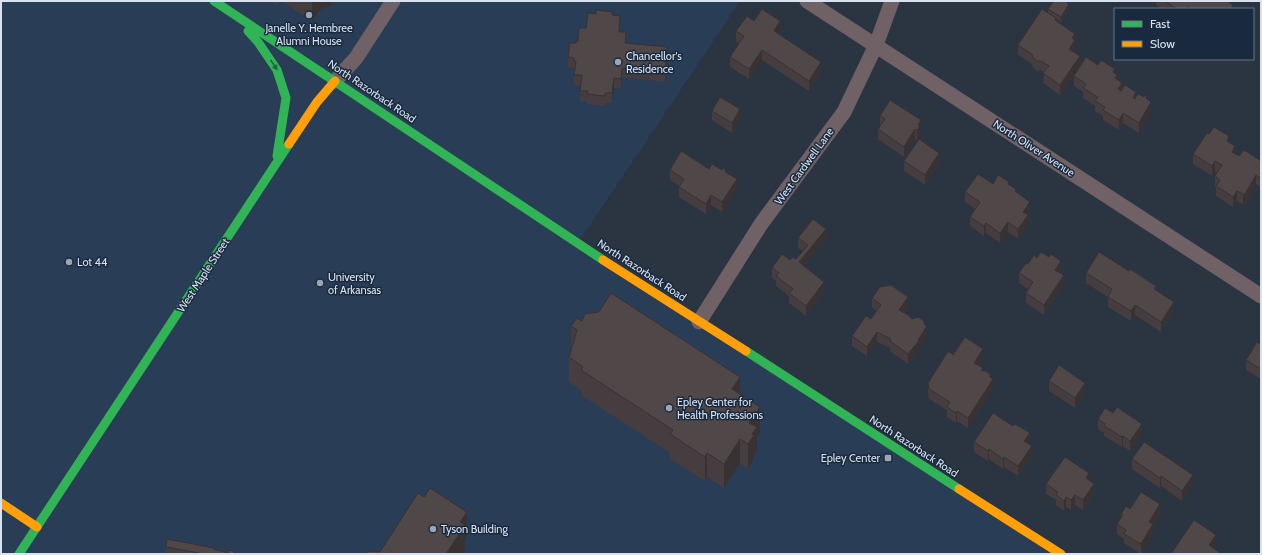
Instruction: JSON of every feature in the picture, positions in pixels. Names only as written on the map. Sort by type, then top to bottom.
[{"type":"street","name":"North Razorback Road","points":[[214,1],[336,81],[563,234],[1061,554]]},
{"type":"street","name":"West Maple Street","points":[[19,554],[274,167],[318,102],[356,58],[393,1]]},
{"type":"street","name":"North Oliver Avenue","points":[[807,1],[1261,296]]},
{"type":"street","name":"West Cardwell Lane","points":[[699,322],[761,224],[844,112],[876,45],[892,1]]},
{"type":"street","points":[[232,13],[258,42],[277,70],[286,98],[274,167]]},
{"type":"street","points":[[1,504],[37,527]]},
{"type":"shaded area","name":"University of Arkansas","points":[[1,1],[740,1],[578,243],[1061,554],[1,554]]},
{"type":"building","points":[[1054,1],[1065,1],[1069,4],[1061,17],[1048,9]]},
{"type":"building","points":[[1165,1],[1227,1],[1233,5],[1232,8],[1176,8]]},
{"type":"building","points":[[762,9],[780,21],[774,31],[821,62],[809,81],[762,50],[749,69],[730,57],[744,36],[736,31],[747,16],[754,21]]},
{"type":"building","points":[[1042,9],[1056,18],[1055,20],[1075,34],[1072,38],[1075,40],[1069,49],[1080,56],[1060,85],[1043,73],[1049,66],[1041,61],[1037,61],[1033,58],[1032,54],[1018,45]]},
{"type":"building","name":"Chancellor's Residence","points":[[596,10],[613,12],[612,15],[620,16],[619,32],[626,32],[625,43],[667,47],[665,72],[622,68],[621,79],[614,78],[612,93],[605,93],[605,96],[587,94],[588,91],[580,91],[582,75],[574,75],[576,61],[574,61],[574,58],[568,57],[570,43],[576,43],[578,41],[579,28],[586,28],[588,13],[596,14]]},
{"type":"building","points":[[1086,57],[1098,65],[1101,60],[1115,69],[1113,72],[1117,75],[1115,78],[1122,83],[1118,89],[1121,91],[1125,85],[1136,92],[1133,97],[1135,99],[1138,94],[1144,97],[1145,95],[1147,96],[1146,98],[1151,102],[1139,123],[1123,113],[1119,120],[1103,110],[1105,107],[1095,101],[1098,97],[1083,88],[1086,84],[1074,76]]},
{"type":"building","points":[[720,97],[740,109],[732,123],[712,111]]},
{"type":"building","points":[[890,100],[921,120],[918,125],[920,126],[917,130],[915,129],[904,147],[878,129],[885,119],[880,116]]},
{"type":"building","points":[[1214,127],[1229,136],[1227,141],[1235,146],[1232,152],[1239,156],[1244,150],[1261,161],[1261,178],[1256,175],[1245,194],[1237,191],[1233,197],[1216,186],[1220,180],[1215,176],[1222,165],[1215,161],[1212,166],[1193,154],[1207,133],[1209,134]]},
{"type":"building","points":[[919,139],[939,153],[925,175],[904,161]]},
{"type":"building","points":[[681,151],[709,169],[712,164],[722,170],[723,168],[726,170],[725,172],[737,179],[722,202],[711,195],[706,204],[679,187],[684,179],[670,170]]},
{"type":"building","points":[[978,174],[993,184],[998,175],[1009,182],[1008,184],[1016,189],[1015,191],[1030,202],[1023,212],[1028,215],[1018,229],[1008,222],[1000,233],[986,223],[984,226],[970,217],[980,202],[965,192]]},
{"type":"building","points":[[813,219],[826,229],[799,262],[824,282],[806,306],[789,293],[793,289],[776,276],[779,273],[772,268],[782,254],[790,260],[793,257],[796,259],[808,245],[798,238]]},
{"type":"building","points":[[1041,252],[1049,257],[1051,254],[1061,261],[1055,270],[1064,275],[1044,305],[1026,293],[1033,282],[1019,273],[1034,255],[1037,258]]},
{"type":"building","points":[[1099,252],[1129,271],[1130,269],[1156,286],[1154,289],[1174,302],[1161,322],[1135,305],[1131,311],[1108,297],[1112,289],[1086,273]]},
{"type":"building","points":[[891,285],[908,297],[899,310],[912,319],[918,317],[924,321],[924,324],[927,326],[918,342],[908,354],[890,341],[891,339],[877,332],[867,347],[852,336],[866,316],[871,319],[881,305],[872,298],[880,287]]},
{"type":"building","name":"Epley Center for Health Professions","points":[[611,293],[740,377],[732,389],[760,407],[749,423],[757,427],[752,434],[754,435],[748,444],[740,439],[724,464],[707,453],[705,457],[670,434],[673,430],[581,370],[583,367],[569,357],[577,330],[571,326],[577,318],[582,321],[585,314],[599,312]]},
{"type":"building","points":[[965,337],[983,349],[974,363],[983,368],[981,371],[985,371],[990,374],[990,377],[993,379],[968,418],[947,407],[950,402],[929,389],[928,383],[947,353],[950,352],[953,355]]},
{"type":"building","points":[[1257,342],[1261,345],[1261,369],[1246,360]]},
{"type":"building","points":[[1059,365],[1085,383],[1075,398],[1049,381]]},
{"type":"building","points":[[1117,407],[1142,424],[1130,441],[1104,426],[1105,424],[1098,419],[1105,408],[1113,413]]},
{"type":"building","points":[[993,413],[1013,426],[1015,424],[1030,433],[1024,441],[1032,446],[1018,466],[974,442]]},
{"type":"building","points":[[1144,442],[1193,475],[1182,491],[1161,476],[1160,478],[1132,459]]},
{"type":"building","points":[[1065,457],[1089,473],[1086,478],[1094,484],[1083,500],[1075,495],[1071,500],[1066,497],[1064,501],[1056,495],[1058,492],[1046,484]]},
{"type":"building","points":[[430,488],[467,512],[460,522],[465,525],[446,554],[362,554],[371,551],[380,552],[418,493],[424,497]]},
{"type":"building","points":[[1141,492],[1160,504],[1149,522],[1153,524],[1141,544],[1124,534],[1126,530],[1117,524],[1123,515],[1121,514],[1126,506],[1130,509]]},
{"type":"building","points":[[1194,520],[1216,535],[1209,545],[1219,552],[1217,554],[1171,554]]},
{"type":"building","points":[[167,539],[214,548],[228,553],[229,550],[234,551],[234,553],[238,554],[199,554],[166,547]]},
{"type":"traffic: fast","points":[[214,1],[603,260]]},
{"type":"traffic: fast","points":[[248,31],[258,42],[277,70],[286,98],[277,156]]},
{"type":"traffic: fast","points":[[19,554],[289,144]]},
{"type":"traffic: fast","points":[[746,351],[959,489]]},
{"type":"traffic: slow","points":[[289,144],[317,102],[335,81]]},
{"type":"traffic: slow","points":[[603,260],[746,351]]},
{"type":"traffic: slow","points":[[959,489],[1061,554]]},
{"type":"traffic: slow","points":[[1,503],[37,527]]},
{"type":"place","name":"Janelle Y. Hembree Alumni House","points":[[309,15]]},
{"type":"place","name":"Chancellor's Residence","points":[[618,62]]},
{"type":"place","name":"Lot 44","points":[[69,262]]},
{"type":"place","name":"University of Arkansas","points":[[320,283]]},
{"type":"place","name":"Epley Center for Health Professions","points":[[669,408]]},
{"type":"place","name":"Epley Center","points":[[888,458]]},
{"type":"place","name":"Tyson Building","points":[[433,529]]}]
